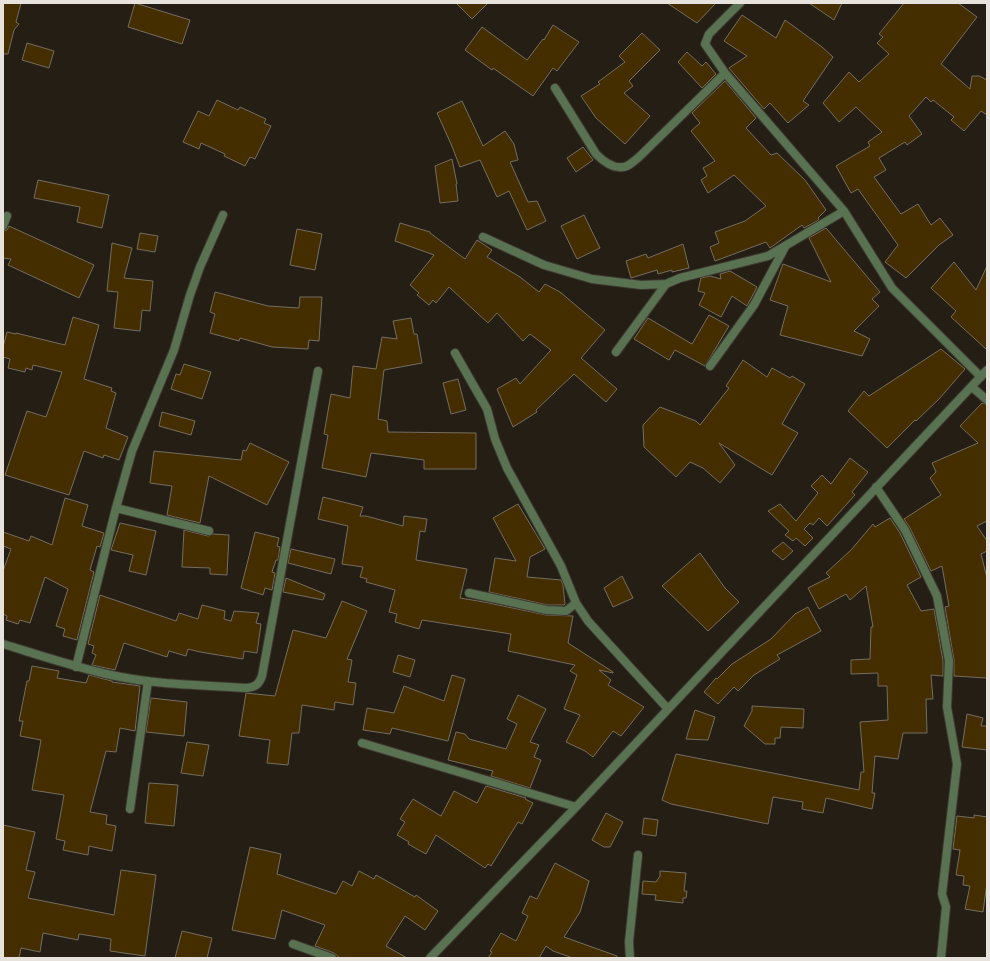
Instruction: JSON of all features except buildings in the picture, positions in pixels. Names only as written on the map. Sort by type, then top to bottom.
[{"type":"street","points":[[740,3],[709,34],[705,44],[725,73],[844,211],[892,288],[981,377]]},
{"type":"street","points":[[555,88],[596,154],[605,163],[617,167],[628,166],[638,158],[725,73]]},
{"type":"street","points":[[482,237],[544,265],[592,279],[641,285],[666,284],[680,278],[768,256],[844,211]]},
{"type":"street","points":[[76,667],[132,451],[174,350],[200,267],[223,215]]},
{"type":"street","points":[[3,226],[7,216]]},
{"type":"street","points":[[710,366],[754,305],[785,247]]},
{"type":"street","points":[[616,352],[666,284]]},
{"type":"street","points":[[455,353],[486,409],[495,439],[507,468],[561,566],[576,603],[588,621],[668,709]]},
{"type":"street","points":[[430,958],[576,807],[987,370]]},
{"type":"street","points":[[3,644],[76,667],[112,676],[148,681],[247,688],[254,687],[260,683],[318,371]]},
{"type":"street","points":[[972,387],[987,400]]},
{"type":"street","points":[[876,487],[904,530],[937,596],[949,661],[947,707],[957,764],[942,894],[946,907],[941,958]]},
{"type":"street","points":[[116,508],[209,531]]},
{"type":"street","points":[[469,593],[547,610],[566,612],[576,603]]},
{"type":"street","points":[[130,809],[148,681]]},
{"type":"street","points":[[362,743],[576,807]]},
{"type":"street","points":[[630,958],[629,942],[638,855]]},
{"type":"street","points":[[293,944],[332,958]]}]
